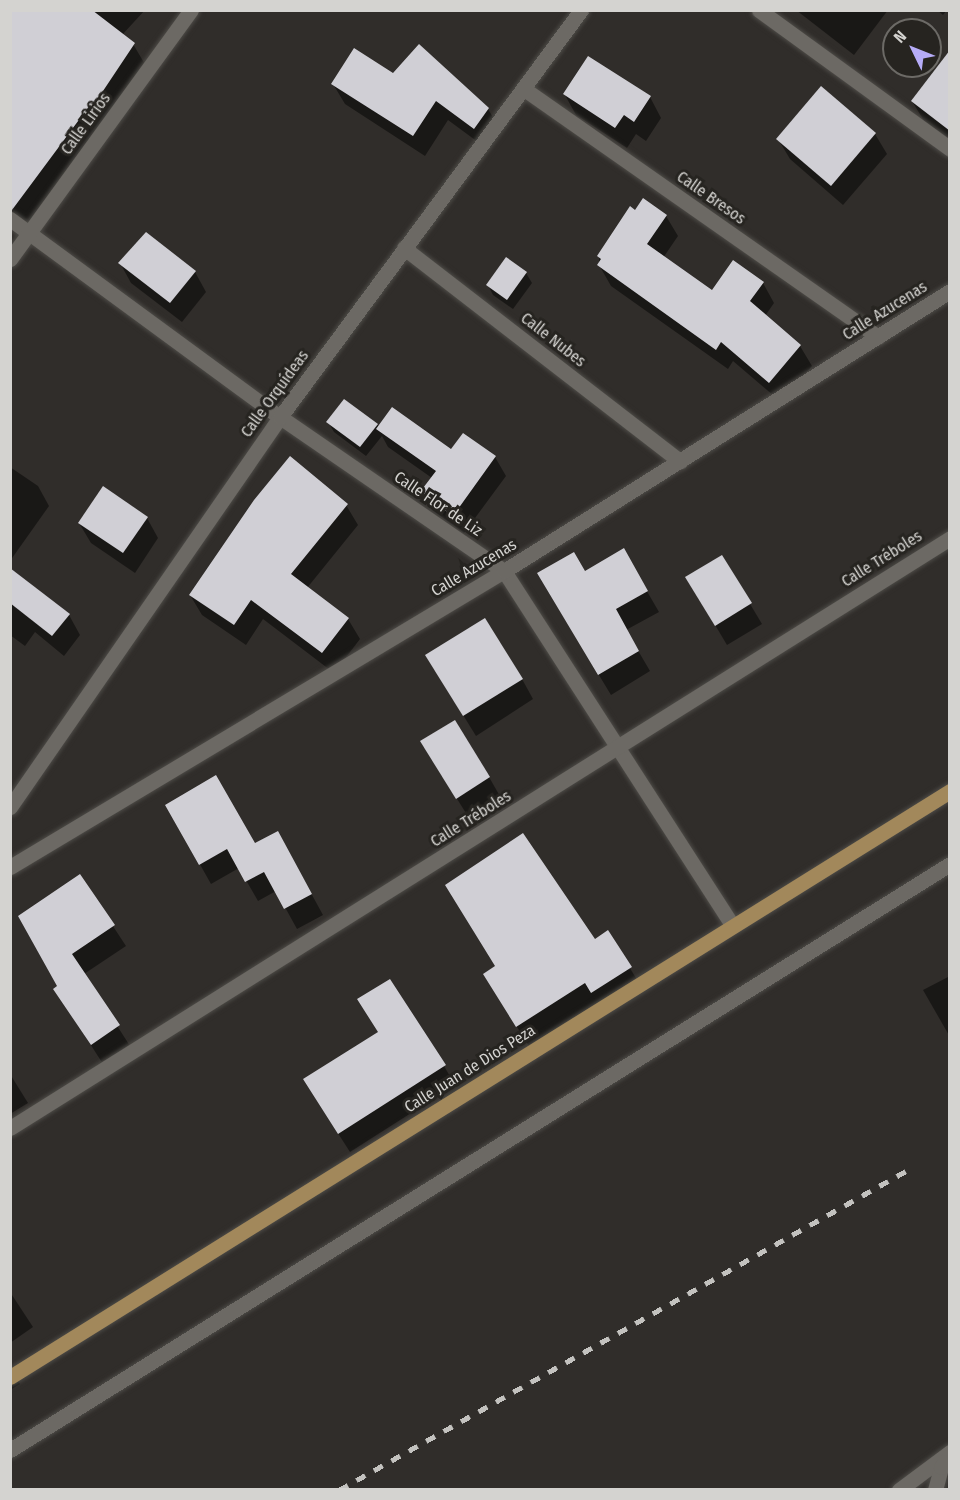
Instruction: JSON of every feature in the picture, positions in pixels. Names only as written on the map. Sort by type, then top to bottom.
[{"type":"main road","name":"Calle Juan de Dios Peza","points":[[10,1377],[950,791]]},
{"type":"street","name":"Calle Lirios","points":[[10,259],[191,10]]},
{"type":"street","name":"Calle Orquídeas","points":[[10,807],[280,417],[581,10]]},
{"type":"street","points":[[759,10],[950,149]]},
{"type":"street","name":"Calle Bresos","points":[[524,89],[878,337]]},
{"type":"street","name":"Calle Flor de Liz","points":[[10,219],[280,417],[504,571],[733,926]]},
{"type":"street","name":"Calle Nubes","points":[[404,249],[680,461]]},
{"type":"street","name":"Calle Azucenas","points":[[10,867],[504,571],[950,291]]},
{"type":"street","name":"Calle Tréboles","points":[[10,1128],[950,538]]},
{"type":"street","points":[[10,1450],[950,864]]},
{"type":"street","points":[[899,1490],[950,1454]]},
{"type":"street","points":[[935,1490],[941,1467],[950,1454]]},
{"type":"building","points":[[10,10],[92,10],[135,43],[93,106],[90,105],[12,210]]},
{"type":"building","points":[[419,44],[489,108],[474,129],[436,101],[413,136],[331,84],[354,48],[393,73]]},
{"type":"building","points":[[950,50],[950,131],[911,101],[929,78],[942,78],[942,60]]},
{"type":"building","points":[[588,56],[651,96],[634,122],[624,115],[615,128],[563,94]]},
{"type":"building","points":[[821,86],[876,133],[831,186],[776,139]]},
{"type":"building","points":[[643,198],[667,215],[647,244],[712,290],[733,260],[764,282],[750,301],[801,345],[769,383],[721,342],[716,350],[597,265],[601,259],[597,256],[630,206],[635,210]]},
{"type":"building","points":[[146,232],[196,271],[170,303],[118,263]]},
{"type":"building","points":[[506,257],[527,272],[507,300],[486,285]]},
{"type":"building","points":[[344,399],[378,424],[360,447],[326,422]]},
{"type":"building","points":[[392,407],[451,449],[463,433],[496,456],[453,516],[420,492],[436,471],[376,429]]},
{"type":"building","points":[[290,456],[348,504],[291,574],[349,618],[322,653],[251,600],[234,625],[189,595],[254,500]]},
{"type":"building","points":[[103,486],[148,517],[123,553],[78,523]]},
{"type":"building","points":[[624,548],[648,591],[616,609],[639,651],[598,675],[537,573],[574,552],[585,571]]},
{"type":"building","points":[[722,555],[752,603],[715,626],[685,577]]},
{"type":"building","points":[[10,568],[70,614],[52,636],[10,603]]},
{"type":"building","points":[[485,618],[523,679],[463,716],[425,655]]},
{"type":"building","points":[[455,720],[490,777],[456,799],[420,741]]},
{"type":"building","points":[[216,775],[255,843],[278,831],[312,894],[284,909],[264,872],[245,882],[227,849],[199,865],[165,805]]},
{"type":"building","points":[[523,833],[595,939],[608,930],[632,967],[591,993],[585,983],[516,1027],[483,974],[495,966],[445,885]]},
{"type":"building","points":[[80,874],[115,925],[72,954],[120,1025],[91,1045],[53,989],[57,986],[18,916]]},
{"type":"building","points":[[390,979],[446,1065],[338,1134],[303,1079],[378,1032],[357,999]]},
{"type":"railway","points":[[339,1490],[913,1167]]}]
